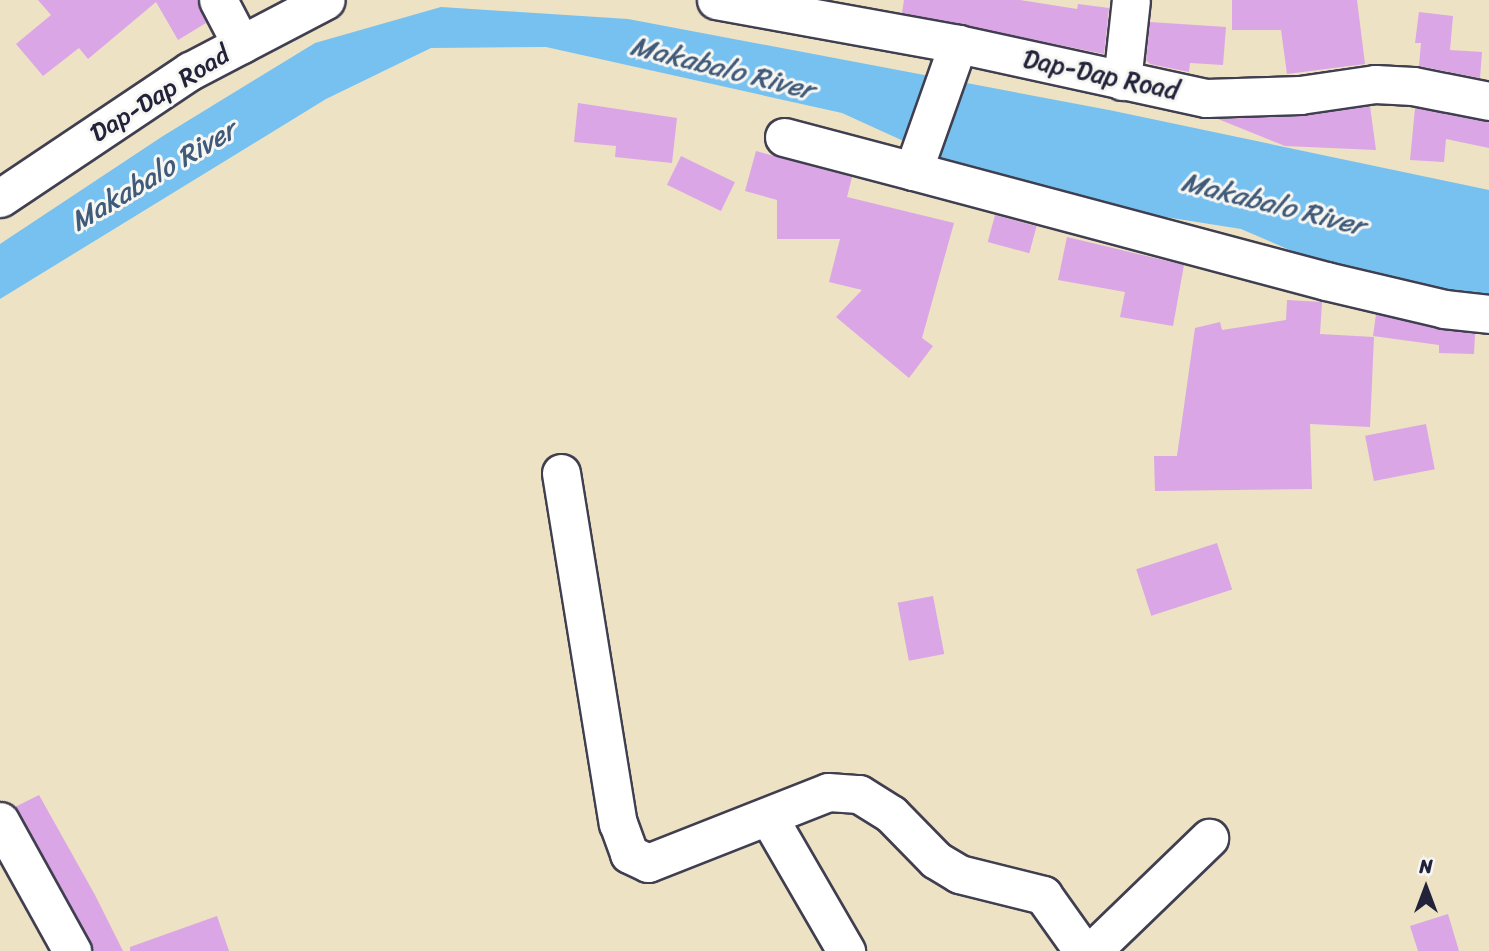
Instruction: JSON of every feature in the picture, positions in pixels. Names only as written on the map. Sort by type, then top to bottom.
[{"type":"street","points":[[218,0],[241,44]]},
{"type":"street","name":"Dap-Dap Road","points":[[0,198],[190,71],[326,0]]},
{"type":"street","name":"Dap-Dap Road","points":[[716,0],[954,58],[1122,81],[1206,98],[1275,97],[1375,84],[1413,86],[1489,101]]},
{"type":"street","points":[[1122,81],[1131,0]]},
{"type":"street","points":[[916,162],[954,58]]},
{"type":"street","points":[[784,137],[916,162],[1325,281],[1444,309],[1489,314]]},
{"type":"street","points":[[561,473],[618,823],[629,854],[648,863],[769,818],[828,792],[859,794],[891,814],[936,860],[959,874],[1043,895],[1083,951]]},
{"type":"street","points":[[769,818],[846,951]]},
{"type":"street","points":[[0,821],[72,951]]},
{"type":"street","points":[[1092,951],[1209,838]]},
{"type":"water","name":"Makabalo River","points":[[441,7],[628,19],[1109,110],[1489,190],[1489,303],[1357,279],[1241,229],[970,186],[943,159],[842,113],[546,47],[431,48],[326,99],[0,299],[0,244],[163,136],[315,43]]},
{"type":"building","points":[[38,0],[197,0],[206,23],[178,40],[156,2],[88,59],[79,48],[43,76],[16,44],[51,15]]},
{"type":"building","points":[[904,0],[1020,0],[1077,9],[1078,4],[1109,8],[1104,54],[902,13]]},
{"type":"building","points":[[1232,0],[1357,0],[1365,64],[1287,74],[1281,30],[1232,30]]},
{"type":"building","points":[[1419,12],[1453,16],[1450,50],[1482,52],[1480,78],[1419,66],[1421,43],[1415,43]]},
{"type":"building","points":[[1150,22],[1226,27],[1223,65],[1190,63],[1189,72],[1150,64],[1146,60]]},
{"type":"building","points":[[578,103],[677,118],[672,163],[615,157],[616,146],[574,142]]},
{"type":"building","points":[[1370,106],[1376,150],[1285,146],[1218,119],[1301,116]]},
{"type":"building","points":[[1415,108],[1489,121],[1489,148],[1446,139],[1444,162],[1410,160]]},
{"type":"building","points":[[756,151],[852,177],[847,197],[954,223],[922,338],[933,346],[909,378],[836,317],[862,290],[829,282],[840,239],[777,239],[777,200],[745,191]]},
{"type":"building","points":[[681,156],[735,182],[721,211],[667,185]]},
{"type":"building","points":[[995,215],[1037,226],[1029,253],[988,242]]},
{"type":"building","points":[[1067,237],[1184,265],[1173,326],[1120,317],[1125,292],[1058,280]]},
{"type":"building","points":[[1287,300],[1322,302],[1320,334],[1374,337],[1370,427],[1310,424],[1312,489],[1155,491],[1154,456],[1177,456],[1195,328],[1220,322],[1222,330],[1286,320]]},
{"type":"building","points":[[1376,314],[1475,334],[1474,354],[1439,353],[1439,345],[1373,336]]},
{"type":"building","points":[[1426,424],[1435,469],[1374,481],[1365,436]]},
{"type":"building","points":[[1217,543],[1232,590],[1151,616],[1136,569]]},
{"type":"building","points":[[933,596],[944,654],[909,661],[898,603]]},
{"type":"building","points":[[39,795],[123,951],[93,951],[15,807]]},
{"type":"building","points":[[1448,914],[1459,951],[1418,951],[1410,926]]},
{"type":"building","points":[[217,916],[229,951],[130,951],[130,947]]}]
